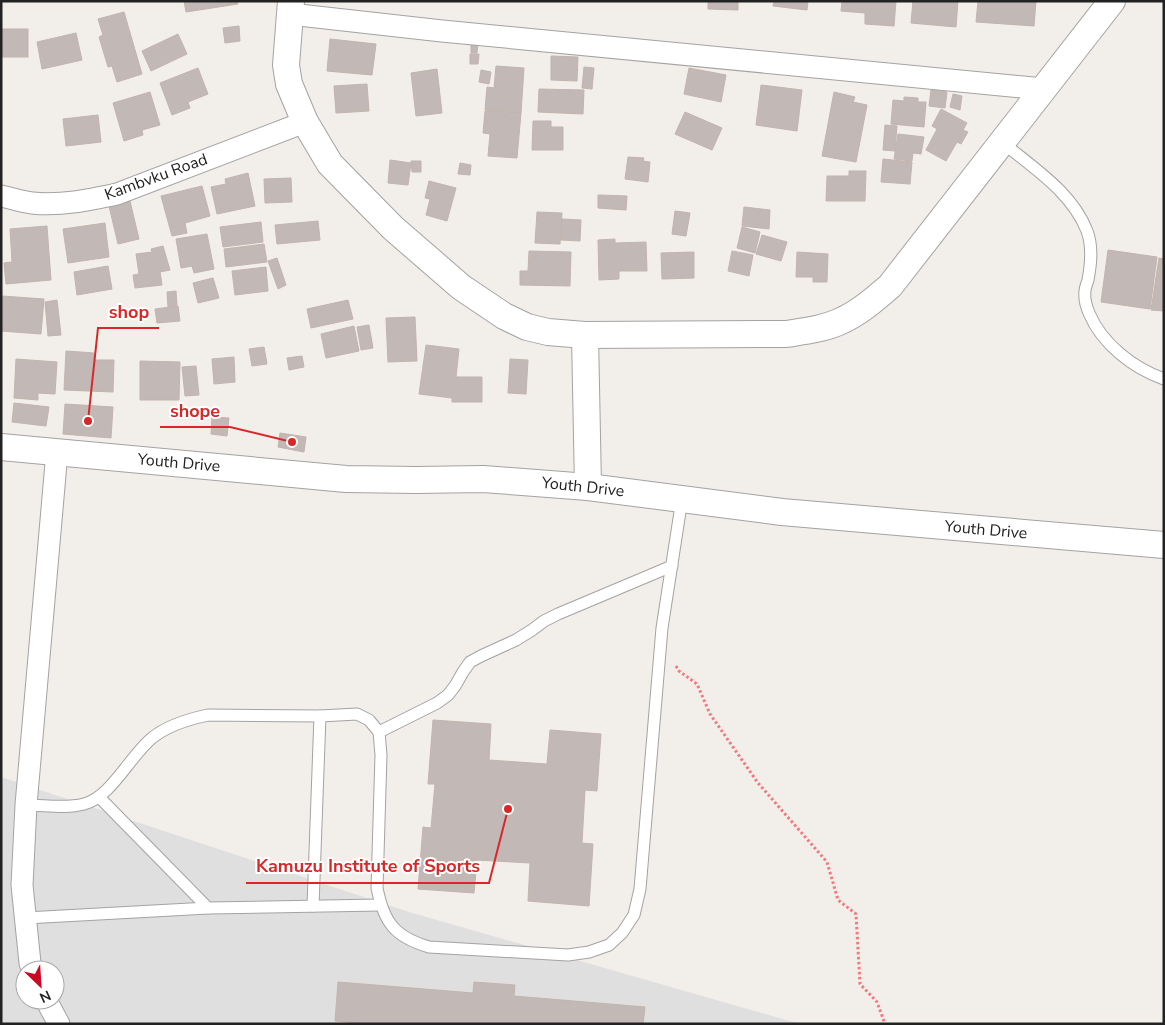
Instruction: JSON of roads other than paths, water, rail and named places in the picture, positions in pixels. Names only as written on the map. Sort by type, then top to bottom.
[{"type":"street","points":[[1043,89],[452,32],[291,8],[286,65],[289,84],[305,122],[330,164],[393,228],[461,287],[504,316],[527,327],[548,332],[585,335],[786,334],[815,329],[842,321],[867,306],[890,286],[1112,1]]},
{"type":"street","name":"Kambvku Road","points":[[1,196],[30,203],[58,204],[117,194],[305,122]]},
{"type":"street","points":[[585,335],[588,486]]},
{"type":"street","name":"Youth Drive","points":[[1,446],[346,479],[483,479],[588,486],[782,512],[1164,545]]},
{"type":"street","points":[[30,960],[22,886],[23,853],[57,452]]},
{"type":"street","points":[[51,1010],[59,1024]]},
{"type":"lane","points":[[1002,142],[1060,189],[1076,208],[1088,232],[1092,256],[1084,292],[1086,305],[1098,331],[1107,342],[1134,364],[1150,374],[1164,379]]},
{"type":"lane","points":[[26,805],[68,806],[84,804],[99,797],[112,784],[138,751],[153,737],[172,725],[191,718],[208,715],[320,716],[357,714],[369,720],[379,732],[381,755],[377,888],[380,904],[386,918],[398,932],[412,942],[430,947],[568,955],[590,952],[609,945],[622,933],[634,914],[640,889],[662,628],[682,499]]},
{"type":"lane","points":[[379,732],[438,703],[448,695],[470,662],[516,640],[558,614],[672,566]]},
{"type":"lane","points":[[312,906],[320,716]]},
{"type":"lane","points":[[99,797],[208,908]]},
{"type":"lane","points":[[26,918],[208,908],[380,904]]},
{"type":"place","name":"shop","points":[[88,421]]},
{"type":"place","name":"shope","points":[[292,442]]},
{"type":"place","name":"Kamuzu Institute of Sports","points":[[508,809]]}]
